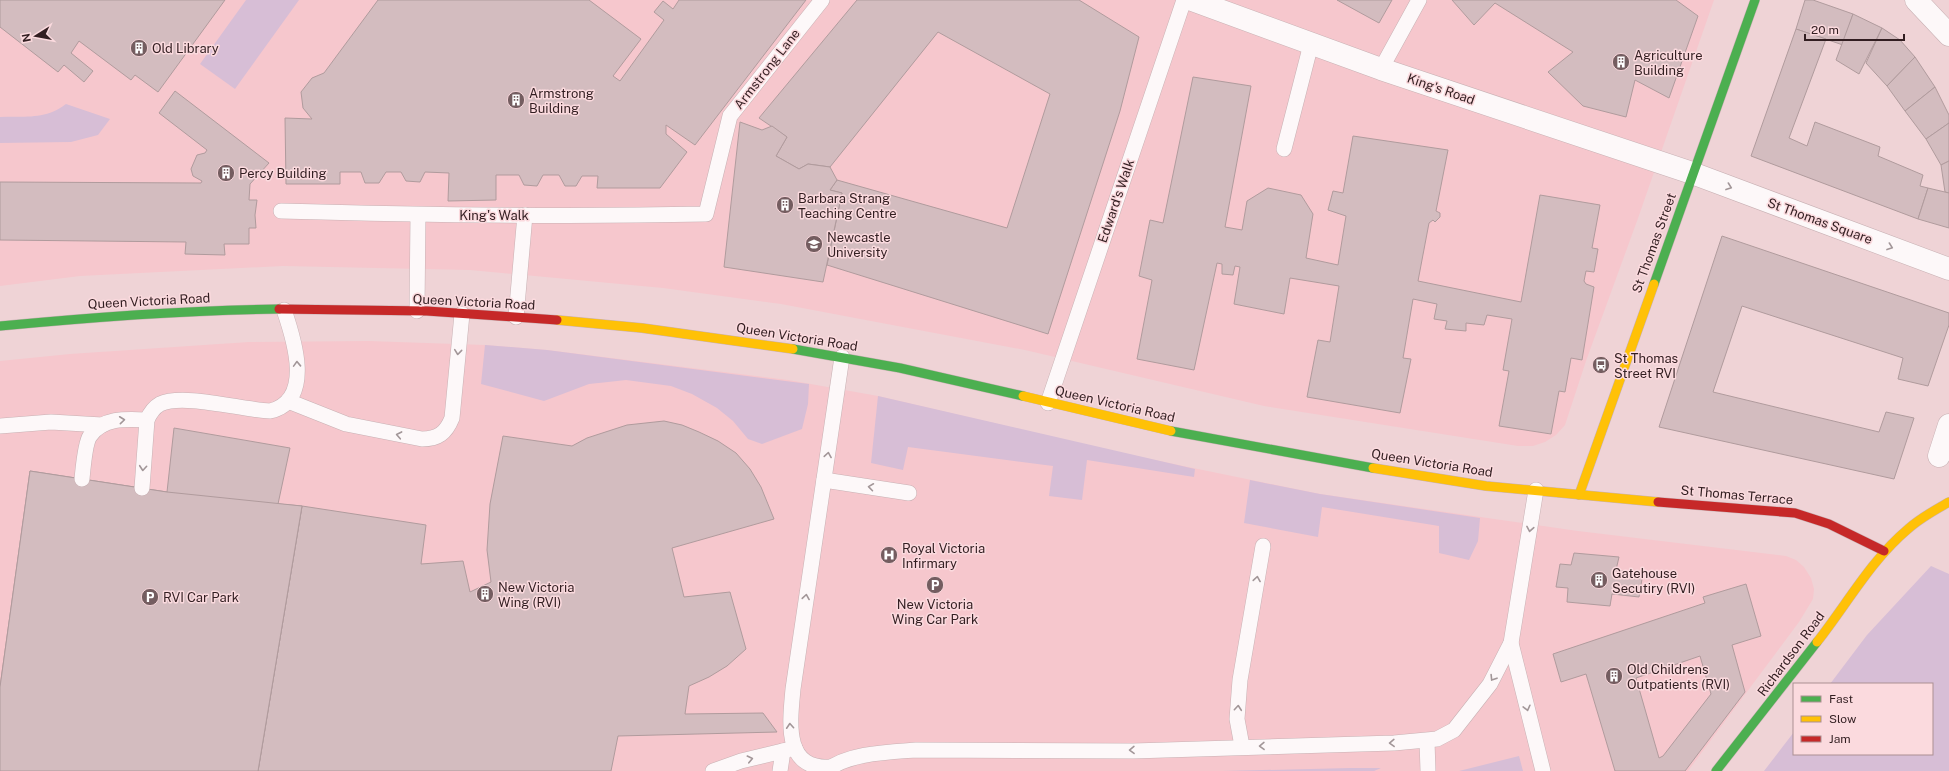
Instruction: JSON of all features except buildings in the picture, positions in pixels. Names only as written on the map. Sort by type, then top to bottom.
[{"type":"street","name":"King's Road","points":[[1192,0],[1382,70],[1692,174]]},
{"type":"street","name":"St Thomas Street","points":[[1579,495],[1755,0]]},
{"type":"street","points":[[1916,0],[1949,35]]},
{"type":"street","name":"St Thomas Square","points":[[1692,174],[1949,269]]},
{"type":"street","name":"Queen Victoria Road","points":[[0,326],[111,314],[284,310],[417,311],[516,317],[689,334],[842,357],[898,368],[1232,444],[1482,485],[1579,495]]},
{"type":"street","points":[[1939,456],[1949,425]]},
{"type":"street","name":"St Thomas Terrace","points":[[1579,495],[1795,513],[1815,517],[1832,524],[1884,551]]},
{"type":"street","name":"Richardson Road","points":[[1716,771],[1824,632],[1884,551],[1912,524],[1949,502]]},
{"type":"lane","name":"Armstrong Lane","points":[[706,214],[730,116],[822,0]]},
{"type":"lane","name":"Edward's Walk","points":[[1048,403],[1184,0]]},
{"type":"lane","points":[[1382,70],[1418,0]]},
{"type":"lane","points":[[1284,149],[1311,44]]},
{"type":"lane","name":"King's Walk","points":[[281,211],[418,215],[706,214]]},
{"type":"lane","points":[[417,311],[418,215]]},
{"type":"lane","points":[[516,317],[524,215]]},
{"type":"lane","points":[[142,488],[147,420],[152,410],[160,404],[171,401],[190,401],[270,411],[278,409],[288,401],[293,392],[298,366],[292,334],[284,310]]},
{"type":"lane","points":[[288,401],[346,424],[422,439],[431,439],[442,435],[448,428],[452,418],[462,314]]},
{"type":"lane","points":[[780,771],[789,750],[793,689],[842,357]]},
{"type":"lane","points":[[0,426],[51,422],[102,425],[120,419],[147,420]]},
{"type":"lane","points":[[82,479],[89,437],[102,425]]},
{"type":"lane","points":[[824,480],[909,493]]},
{"type":"lane","points":[[713,771],[741,761],[789,750],[808,764],[829,769],[847,760],[883,753],[916,750],[1133,750],[1427,741],[1437,739],[1454,730],[1490,684],[1511,643],[1536,490]]},
{"type":"lane","points":[[1242,746],[1237,719],[1240,680],[1263,546]]},
{"type":"lane","points":[[1511,643],[1543,771]]},
{"type":"lane","points":[[1427,741],[1428,771]]},
{"type":"shaded area","name":"Newcastle University","points":[[0,0],[1714,0],[1637,221],[1586,361],[1565,425],[1556,435],[1545,442],[1533,446],[1518,446],[1264,406],[1025,350],[781,304],[663,288],[470,270],[283,266],[80,276],[0,286]]},
{"type":"shaded area","points":[[246,0],[299,0],[235,89],[200,64]]},
{"type":"shaded area","points":[[66,104],[110,119],[98,135],[71,142],[0,143],[0,117],[26,117],[42,115],[50,113]]},
{"type":"shaded area","name":"Royal Victoria Infirmary","points":[[368,341],[485,345],[547,350],[788,380],[878,396],[1130,455],[1320,494],[1578,531],[1786,556],[1796,560],[1804,567],[1811,578],[1814,589],[1813,599],[1799,622],[1688,771],[0,771],[0,361],[70,354],[249,342]]},
{"type":"shaded area","points":[[485,345],[547,350],[809,384],[808,404],[802,429],[762,444],[748,439],[733,421],[717,408],[692,394],[671,386],[626,380],[589,384],[544,401],[481,384]]},
{"type":"shaded area","points":[[878,396],[1195,469],[1194,477],[1087,460],[1082,500],[1049,496],[1053,466],[908,447],[903,470],[871,463]]},
{"type":"shaded area","points":[[1250,480],[1320,494],[1480,518],[1478,541],[1469,560],[1439,553],[1439,526],[1322,507],[1318,537],[1244,523]]},
{"type":"shaded area","points":[[1931,566],[1949,574],[1949,771],[1764,771],[1793,733],[1793,755],[1933,755],[1933,683],[1831,683],[1867,635]]},
{"type":"shaded area","points":[[1519,756],[1523,771],[1459,771]]},
{"type":"shaded area","points":[[1381,768],[1374,771],[1222,771]]},
{"type":"traffic: fast","points":[[1654,284],[1755,0]]},
{"type":"traffic: fast","points":[[0,326],[139,314],[279,309]]},
{"type":"traffic: fast","points":[[793,349],[900,368],[1023,396]]},
{"type":"traffic: fast","points":[[1171,431],[1373,468]]},
{"type":"traffic: fast","points":[[1716,771],[1817,642]]},
{"type":"traffic: slow","points":[[1579,495],[1654,284]]},
{"type":"traffic: slow","points":[[557,320],[642,328],[793,349]]},
{"type":"traffic: slow","points":[[1023,396],[1171,431]]},
{"type":"traffic: slow","points":[[1373,468],[1486,486],[1658,502]]},
{"type":"traffic: slow","points":[[1817,642],[1882,554],[1918,521],[1949,502]]},
{"type":"traffic: jam","points":[[279,309],[427,311],[557,320]]},
{"type":"traffic: jam","points":[[1658,502],[1795,513],[1829,524],[1884,551]]},
{"type":"place","name":"Old Library","points":[[139,48]]},
{"type":"place","name":"Agriculture Building","points":[[1621,62]]},
{"type":"place","name":"Armstrong Building","points":[[516,100]]},
{"type":"place","name":"Percy Building","points":[[226,173]]},
{"type":"place","name":"Barbara Strang Teaching Centre","points":[[785,205]]},
{"type":"place","name":"Newcastle University","points":[[814,244]]},
{"type":"place","name":"St Thomas Street RVI","points":[[1601,365]]},
{"type":"place","name":"Royal Victoria Infirmary","points":[[889,555]]},
{"type":"place","name":"Gatehouse Secutiry (RVI)","points":[[1599,580]]},
{"type":"place","name":"New Victoria Wing Car Park","points":[[935,585]]},
{"type":"place","name":"New Victoria Wing (RVI)","points":[[485,594]]},
{"type":"place","name":"RVI Car Park","points":[[150,597]]},
{"type":"place","name":"Old Childrens Outpatients (RVI)","points":[[1614,676]]}]
